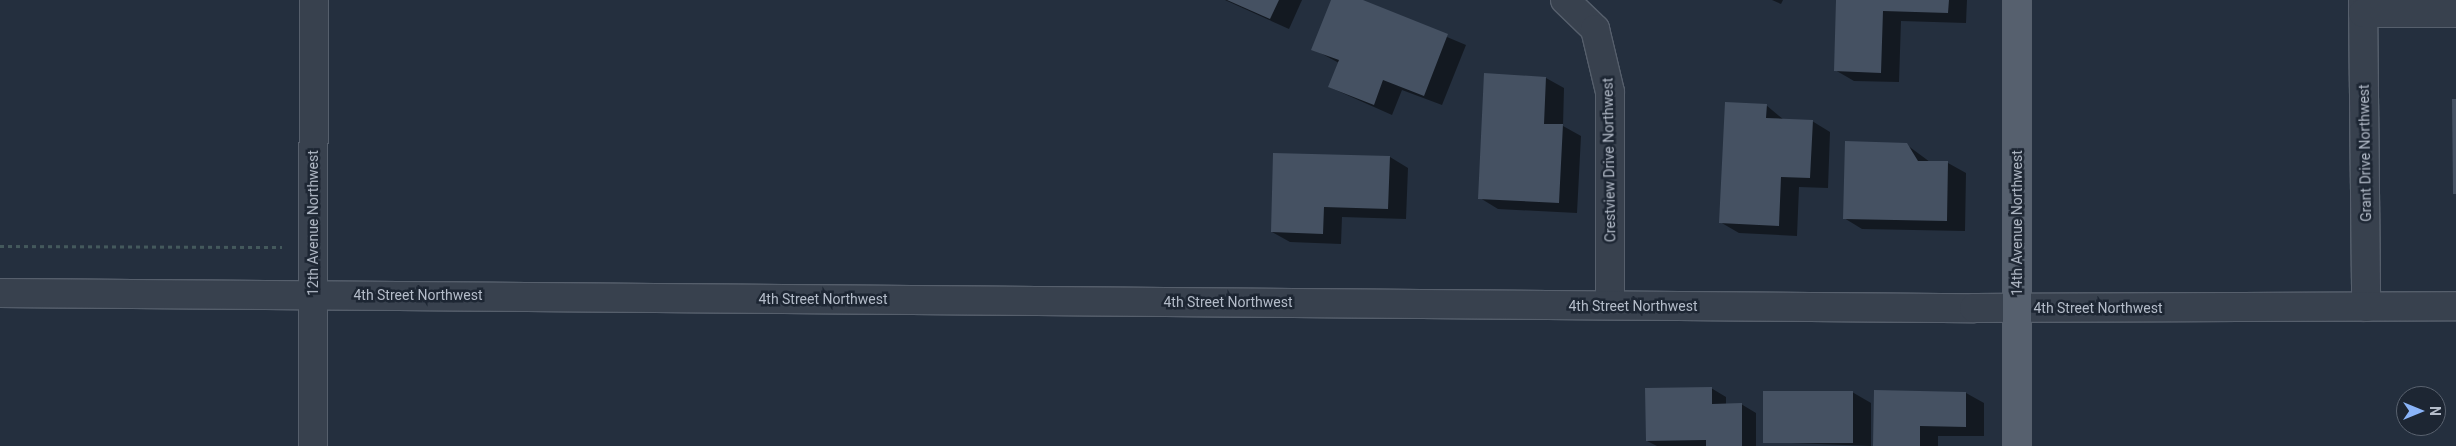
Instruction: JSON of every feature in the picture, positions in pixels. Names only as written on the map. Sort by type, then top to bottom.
[{"type":"main road","name":"14th Avenue Northwest","points":[[2017,0],[2017,446]]},
{"type":"street","name":"12th Avenue Northwest","points":[[313,446],[314,0]]},
{"type":"street","name":"Crestview Drive Northwest","points":[[1565,0],[1594,29],[1610,92],[1610,306]]},
{"type":"street","points":[[2363,7],[2456,13]]},
{"type":"street","name":"Grant Drive Northwest","points":[[2363,7],[2366,307]]},
{"type":"street","name":"4th Street Northwest","points":[[0,293],[313,294],[1610,306],[2017,308],[2456,306]]},
{"type":"path","points":[[0,246],[313,247]]},
{"type":"building","points":[[1227,0],[1279,0],[1270,19]]},
{"type":"building","points":[[1331,0],[1363,0],[1448,34],[1424,96],[1383,80],[1374,105],[1328,87],[1339,60],[1311,50]]},
{"type":"building","points":[[1836,0],[1949,0],[1948,13],[1883,11],[1881,73],[1834,71]]},
{"type":"building","points":[[1484,73],[1546,77],[1544,124],[1563,124],[1559,203],[1478,199]]},
{"type":"building","points":[[2452,99],[2456,99],[2456,194],[2453,194]]},
{"type":"building","points":[[1725,102],[1767,104],[1766,118],[1813,120],[1810,178],[1781,177],[1779,226],[1719,223]]},
{"type":"building","points":[[1845,141],[1907,143],[1918,161],[1948,161],[1947,221],[1843,219]]},
{"type":"building","points":[[1273,153],[1390,156],[1388,209],[1324,207],[1323,234],[1271,232]]},
{"type":"building","points":[[1712,387],[1712,404],[1742,403],[1742,446],[1706,446],[1706,440],[1646,441],[1645,388]]},
{"type":"building","points":[[1874,390],[1966,392],[1966,427],[1920,426],[1920,446],[1873,446]]},
{"type":"building","points":[[1763,391],[1853,391],[1853,443],[1763,443]]}]
